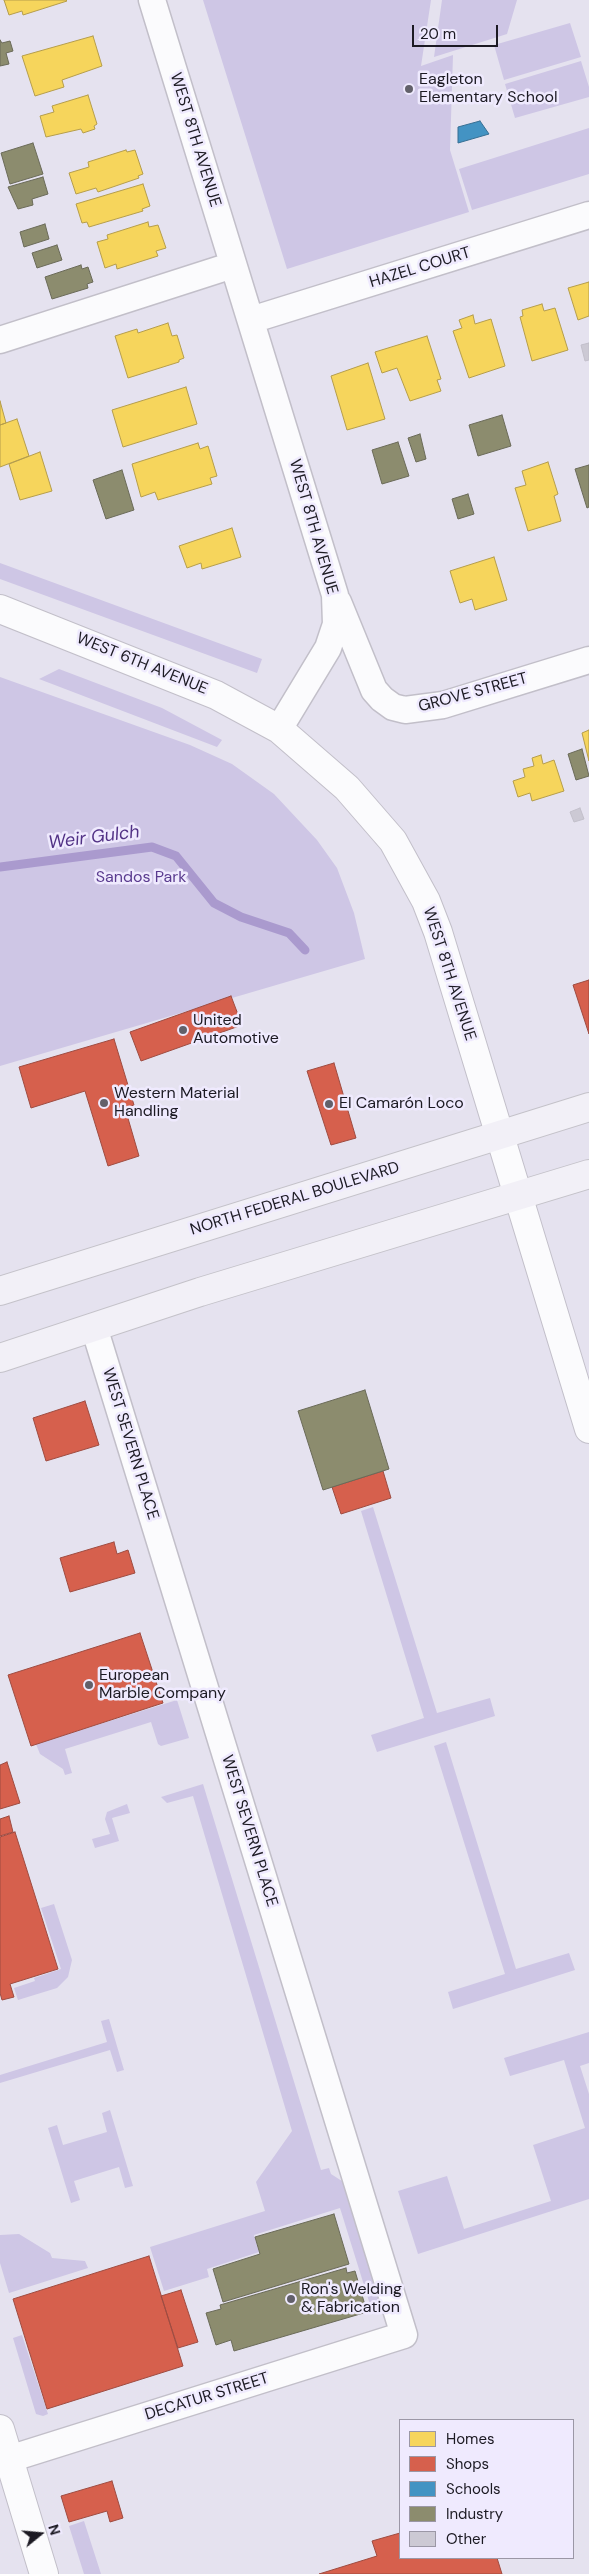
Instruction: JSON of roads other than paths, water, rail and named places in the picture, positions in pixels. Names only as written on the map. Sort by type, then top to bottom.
[{"type":"main road","name":"WEST 6TH AVENUE","points":[[0,609],[216,694],[279,729]]},
{"type":"main road","name":"WEST 8TH AVENUE","points":[[279,729],[347,788],[393,841],[426,901],[438,932],[589,1429]]},
{"type":"main road","name":"NORTH FEDERAL BOULEVARD","points":[[0,1292],[589,1107]]},
{"type":"main road","points":[[0,1358],[94,1327],[589,1174]]},
{"type":"main road","points":[[0,2429],[44,2574]]},
{"type":"street","name":"WEST 8TH AVENUE","points":[[152,0],[335,595],[336,624],[328,648],[279,729]]},
{"type":"street","name":"HAZEL COURT","points":[[251,320],[589,215]]},
{"type":"street","points":[[0,340],[233,265]]},
{"type":"street","name":"GROVE STREET","points":[[335,595],[374,690],[393,707],[405,710],[443,705],[589,660]]},
{"type":"street","name":"WEST SEVERN PLACE","points":[[94,1327],[404,2335]]},
{"type":"street","name":"DECATUR STREET","points":[[9,2458],[404,2335]]},
{"type":"waterway","name":"Weir Gulch","points":[[0,867],[152,847],[176,856],[214,903],[241,917],[289,933],[305,950]]},
{"type":"place","name":"Eagleton Elementary School","points":[[409,89]]},
{"type":"place","name":"United Automotive","points":[[183,1030]]},
{"type":"place","name":"Western Material Handling","points":[[104,1103]]},
{"type":"place","name":"El Camarón Loco","points":[[329,1104]]},
{"type":"place","name":"European Marble Company","points":[[89,1685]]},
{"type":"place","name":"Ron's Welding & Fabrication","points":[[291,2299]]},
{"type":"park label","name":"Sandos Park","points":[[141,878]]}]
